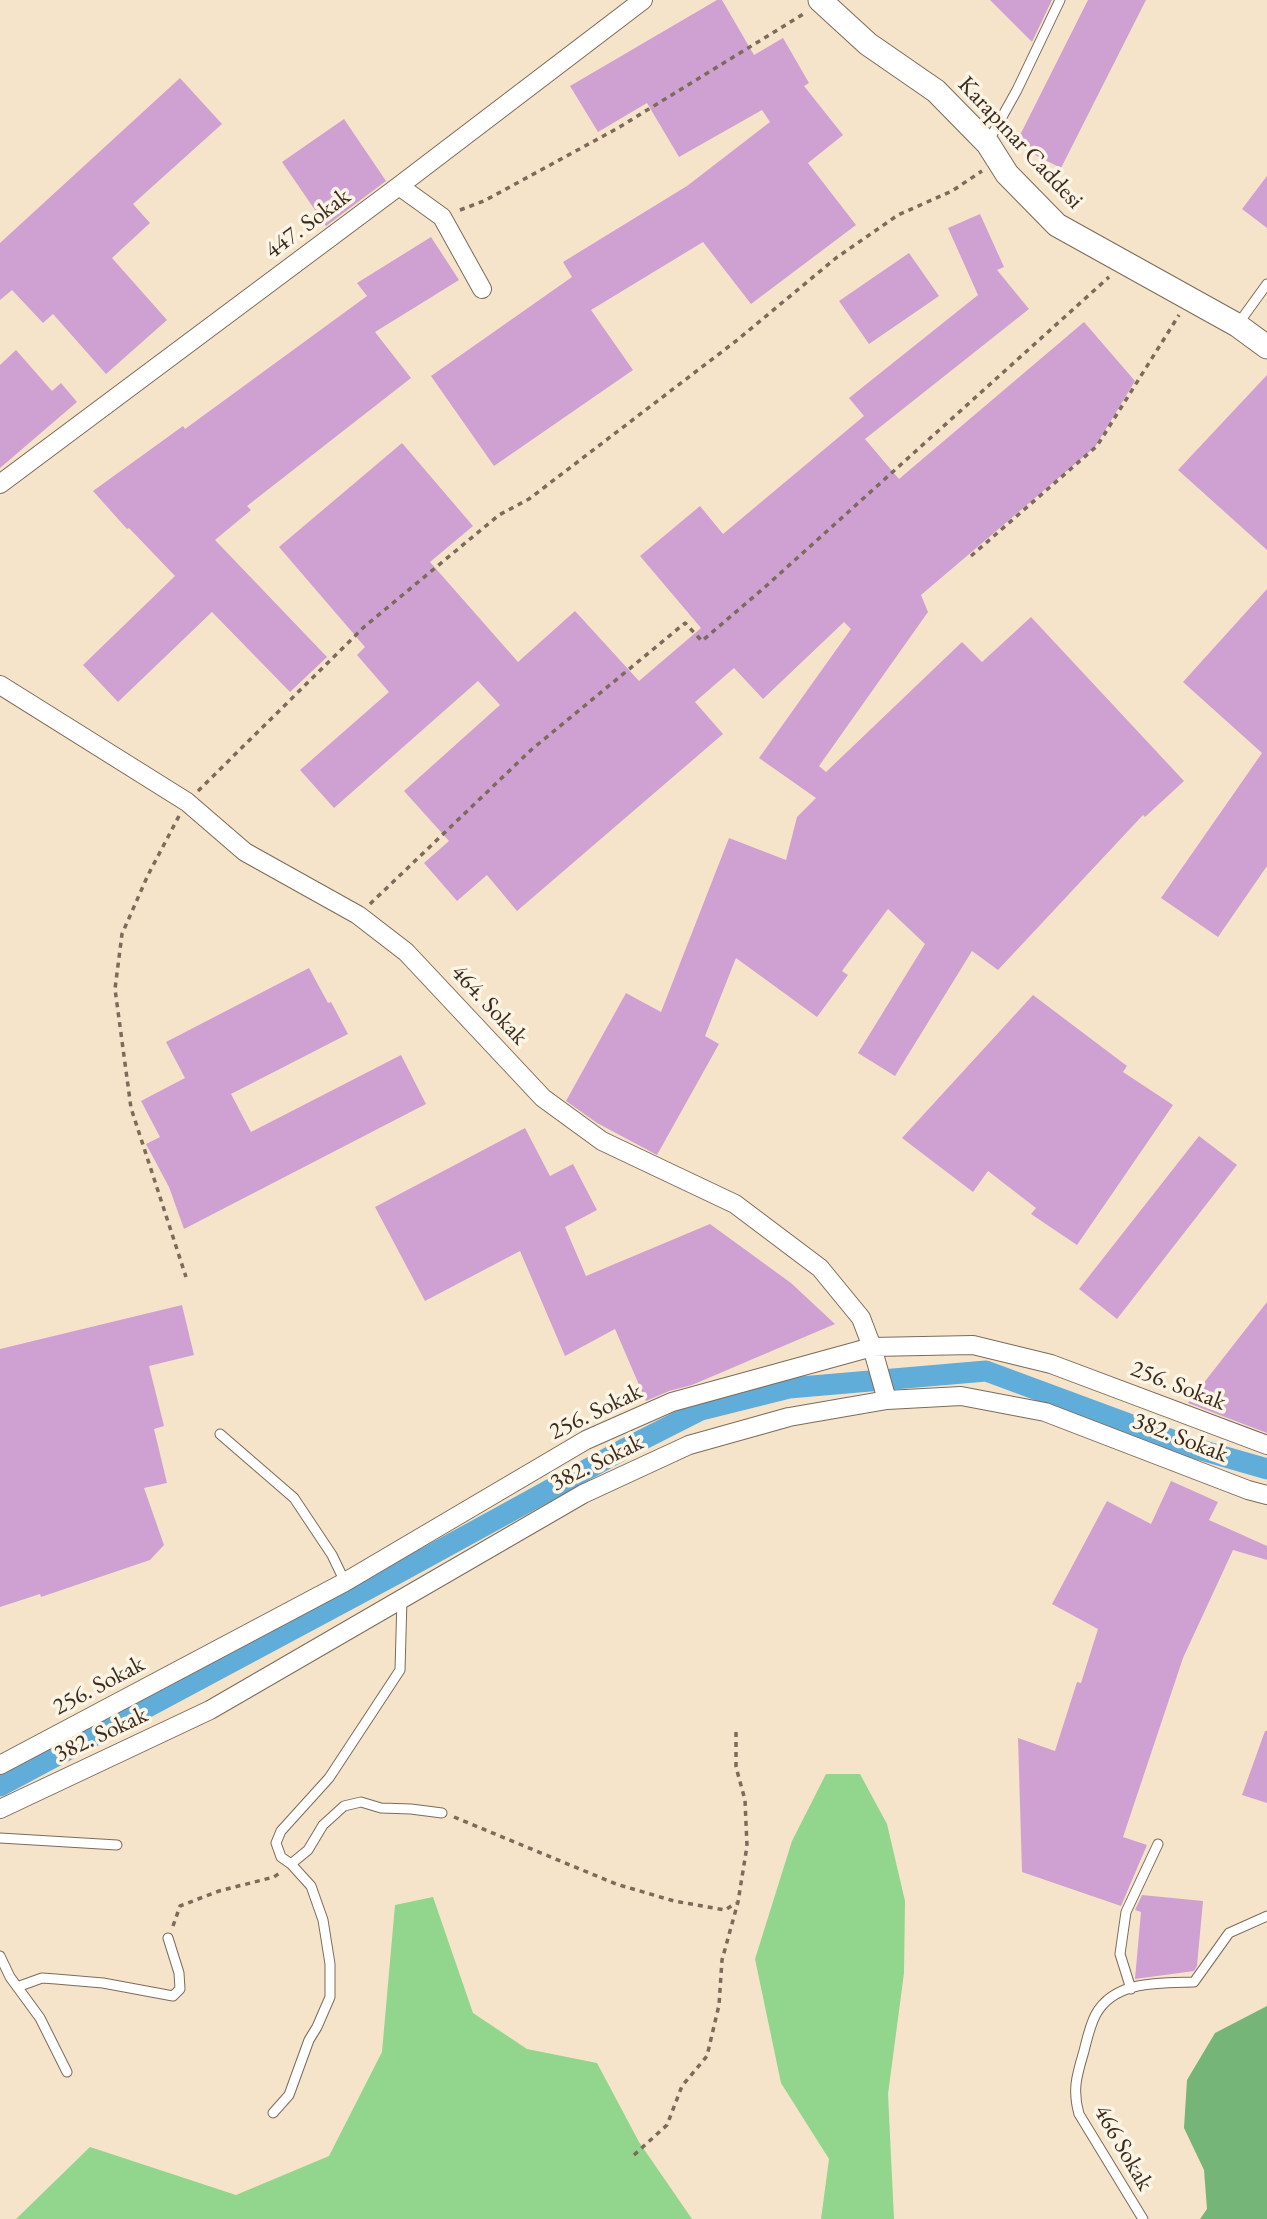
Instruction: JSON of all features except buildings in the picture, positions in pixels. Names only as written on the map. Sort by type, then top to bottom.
[{"type":"street","name":"447. Sokak","points":[[0,484],[643,0]]},
{"type":"street","name":"Karapınar Caddesi","points":[[821,1],[868,44],[936,91],[993,152],[1007,174],[1057,225],[1237,325],[1267,347]]},
{"type":"street","points":[[399,186],[442,217],[482,289]]},
{"type":"street","name":"464. Sokak","points":[[0,685],[187,802],[245,852],[358,915],[406,952],[543,1098],[602,1141],[735,1204],[820,1268],[861,1318],[887,1398]]},
{"type":"street","name":"256. Sokak","points":[[0,1766],[345,1582],[598,1435],[673,1402],[875,1355],[972,1345],[1051,1364],[1267,1445]]},
{"type":"street","name":"382. Sokak","points":[[0,1809],[210,1710],[583,1494],[689,1445],[789,1417],[887,1398],[961,1396],[1045,1412],[1267,1495]]},
{"type":"lane","points":[[993,152],[1017,90],[1059,0]]},
{"type":"lane","points":[[1237,325],[1267,284]]},
{"type":"lane","points":[[220,1434],[294,1498],[332,1555],[345,1582]]},
{"type":"lane","points":[[272,2113],[289,2095],[309,2039],[330,1997],[330,1964],[323,1920],[311,1886],[281,1857],[276,1843],[281,1831],[329,1778],[400,1670],[402,1599]]},
{"type":"lane","points":[[291,1864],[308,1850],[323,1825],[344,1806],[361,1802],[381,1808],[411,1808],[442,1813]]},
{"type":"lane","points":[[0,1838],[117,1845]]},
{"type":"lane","points":[[1130,1989],[1120,1954],[1126,1912],[1158,1844]]},
{"type":"lane","name":"466 Sokak","points":[[1143,2219],[1079,2114],[1074,2097],[1076,2078],[1096,2014],[1111,1996],[1144,1984],[1194,1982],[1229,1933],[1267,1916]]},
{"type":"lane","points":[[18,1987],[42,1978],[103,1983],[173,1996],[180,1989],[179,1973],[168,1938]]},
{"type":"lane","points":[[0,1956],[40,2018],[67,2073]]},
{"type":"path","points":[[442,217],[484,201],[618,128],[821,1]]},
{"type":"path","points":[[186,1277],[131,1108],[115,989],[122,934],[148,875],[187,802],[364,627],[499,515],[529,499],[736,341],[836,258],[898,215],[952,191],[993,152]]},
{"type":"path","points":[[358,915],[531,750],[685,623],[702,640],[765,587],[1125,263]]},
{"type":"path","points":[[971,556],[1097,446],[1189,298]]},
{"type":"path","points":[[634,2155],[667,2125],[682,2086],[708,2056],[719,2005],[722,1960],[738,1902],[747,1846],[745,1800],[736,1767],[736,1732]]},
{"type":"path","points":[[442,1813],[616,1884],[674,1901],[725,1910],[738,1902]]},
{"type":"path","points":[[168,1938],[180,1906],[219,1891],[274,1877],[291,1864]]},
{"type":"green space","points":[[826,1774],[860,1774],[887,1824],[905,1901],[904,1973],[888,2094],[894,2219],[821,2219],[829,2159],[781,2083],[755,1959],[792,1841]]},
{"type":"green space","points":[[433,1897],[473,2013],[527,2049],[597,2063],[639,2142],[692,2219],[16,2219],[90,2147],[236,2195],[329,2156],[382,2052],[395,1905]]},
{"type":"green space","points":[[1267,2006],[1267,2219],[1200,2219],[1207,2209],[1204,2170],[1184,2128],[1187,2080],[1215,2033]]},
{"type":"waterway","points":[[0,1786],[701,1410],[789,1388],[986,1371],[1194,1448],[1267,1469]]}]
